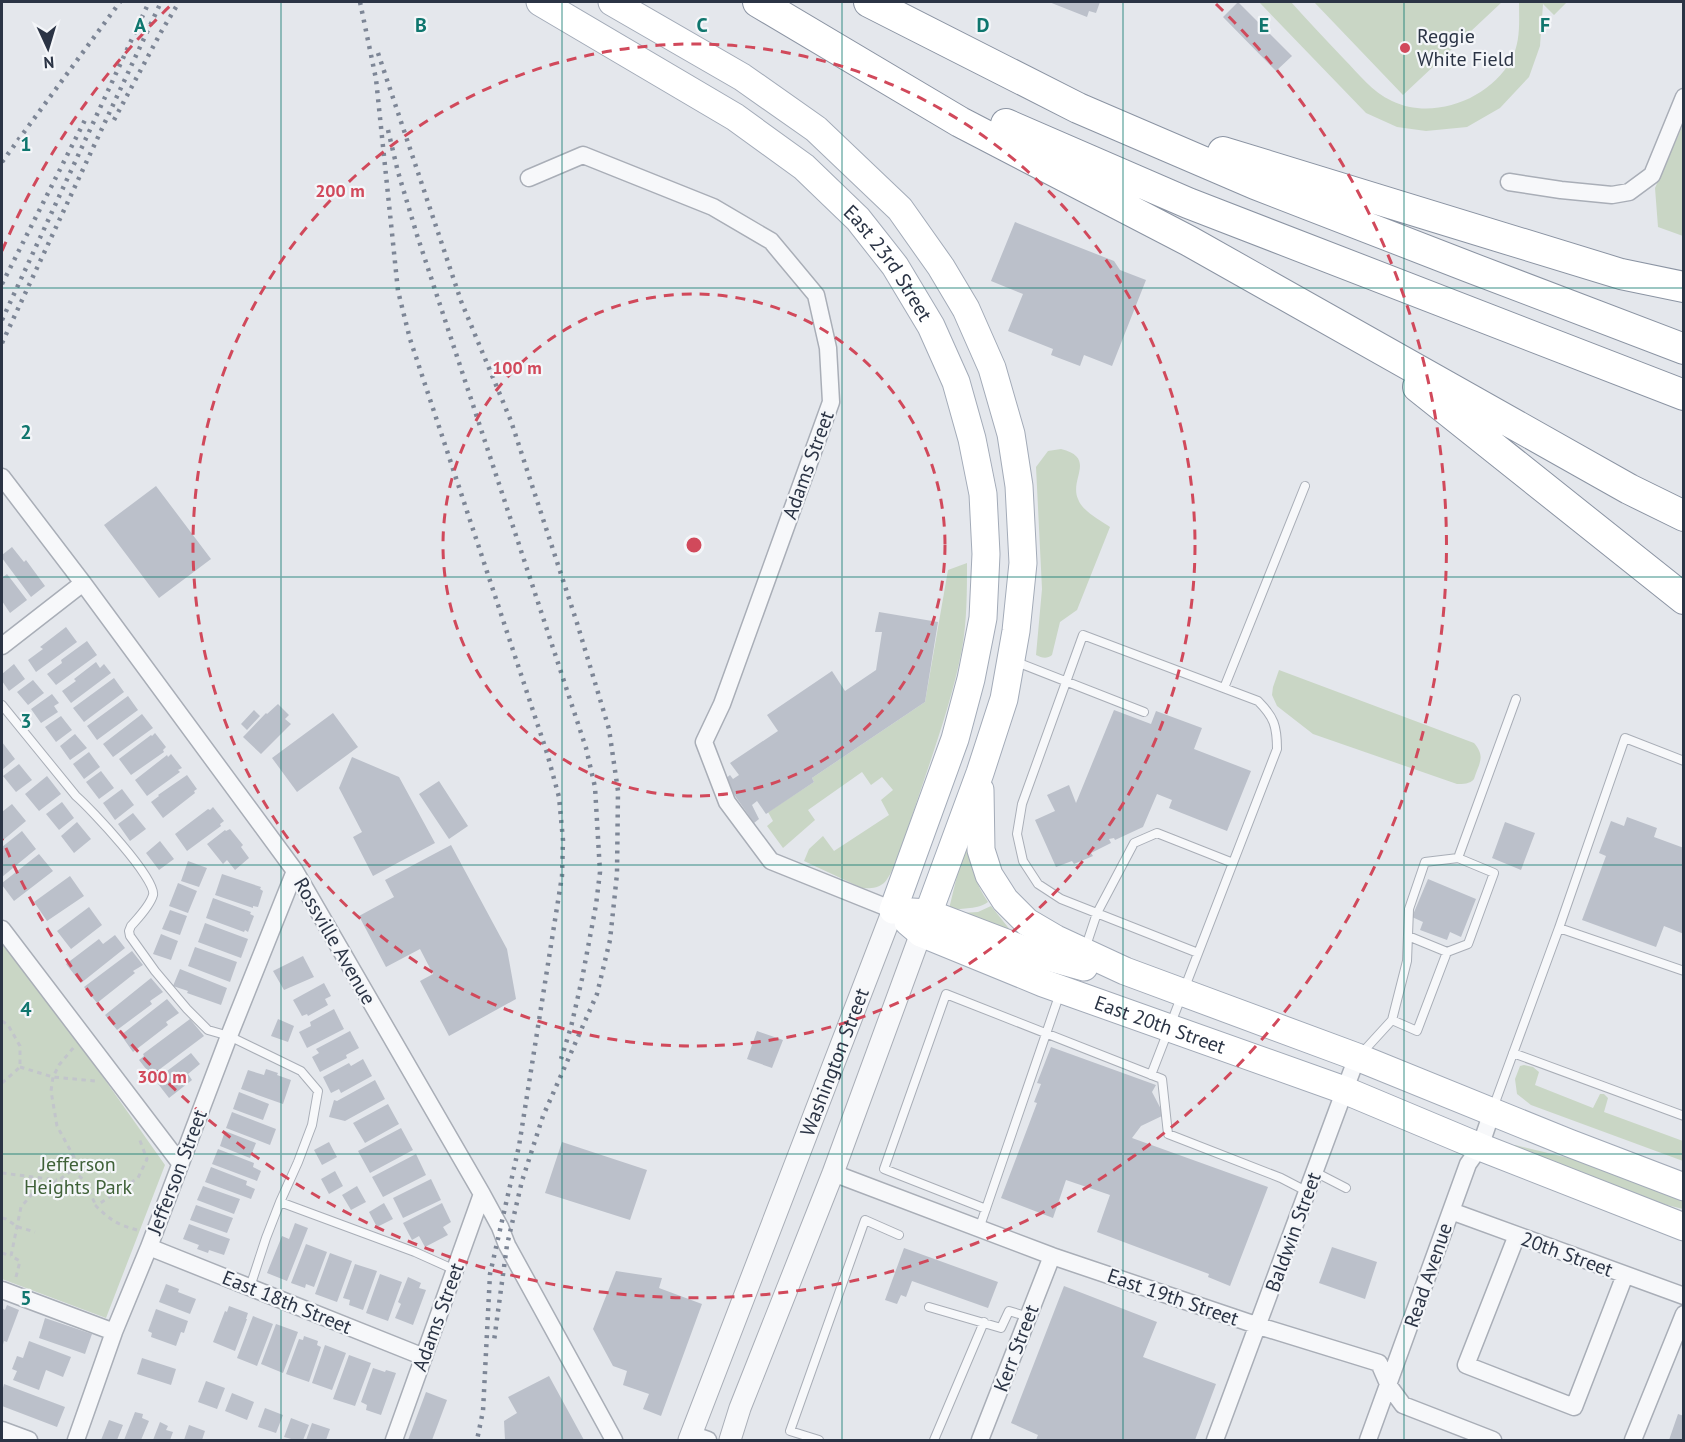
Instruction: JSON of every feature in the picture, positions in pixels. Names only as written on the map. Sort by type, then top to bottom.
[{"type":"highway","points":[[758,2],[960,122],[1189,241],[1629,489],[1683,516]]},
{"type":"highway","points":[[769,2],[1018,131],[1199,207],[1683,395]]},
{"type":"highway","points":[[869,2],[1078,108],[1255,184],[1683,349]]},
{"type":"highway","points":[[1078,108],[1621,274],[1683,287]]},
{"type":"highway","points":[[1348,331],[1683,598]]},
{"type":"main road","name":"East 23rd Street","points":[[540,2],[735,117],[804,166],[858,219],[895,266],[931,326],[956,382],[972,439],[983,494],[986,554],[983,618],[971,679]]},
{"type":"main road","name":"East 23rd Street","points":[[612,2],[742,78],[816,129],[900,209],[941,267],[966,309],[992,368],[1011,434],[1019,486],[1023,563],[1016,631],[1004,699]]},
{"type":"main road","name":"Washington Street","points":[[893,910],[955,739],[971,679]]},
{"type":"main road","name":"Washington Street","points":[[925,923],[980,773],[1004,699]]},
{"type":"main road","points":[[980,773],[981,850],[989,876],[1005,900],[1027,922],[1056,939],[1125,971]]},
{"type":"main road","name":"East 20th Street","points":[[893,910],[925,923],[1061,990],[1344,1090],[1480,1148],[1683,1227]]},
{"type":"main road","points":[[925,923],[1083,966],[1125,971]]},
{"type":"main road","name":"East 20th Street","points":[[1125,971],[1358,1057],[1683,1187]]},
{"type":"street","points":[[1509,182],[1612,195],[1629,192],[1652,175],[1683,97]]},
{"type":"street","name":"Adams Street","points":[[529,178],[583,155],[666,187],[713,207],[771,240],[816,295],[828,348],[831,402],[722,704],[704,742]]},
{"type":"street","name":"Rossville Avenue","points":[[2,477],[295,871],[483,1194],[507,1245],[614,1440]]},
{"type":"street","points":[[2,646],[83,583]]},
{"type":"street","name":"East 20th Street","points":[[704,742],[727,802],[771,861],[893,910]]},
{"type":"street","name":"Jefferson Street","points":[[76,1440],[114,1332],[295,871]]},
{"type":"street","name":"Washington Street","points":[[693,1439],[893,910]]},
{"type":"street","name":"Washington Street","points":[[730,1440],[740,1408],[833,1173],[925,923]]},
{"type":"street","points":[[2,929],[180,1163]]},
{"type":"street","name":"Baldwin Street","points":[[1215,1440],[1358,1057]]},
{"type":"street","name":"Read Avenue","points":[[1368,1440],[1468,1164],[1480,1148],[1492,1112]]},
{"type":"street","name":"East 19th Street","points":[[833,1173],[1053,1256],[1259,1326],[1379,1363],[1389,1386],[1403,1405],[1493,1440]]},
{"type":"street","name":"Adams Street","points":[[394,1440],[483,1194]]},
{"type":"street","name":"20th Street","points":[[1451,1211],[1683,1296]]},
{"type":"street","points":[[1517,1236],[1466,1365],[1574,1407],[1625,1275]]},
{"type":"street","name":"East 18th Street","points":[[151,1241],[250,1287],[424,1357]]},
{"type":"street","name":"Kerr Street","points":[[980,1440],[1053,1256]]},
{"type":"street","points":[[6,1292],[114,1332]]},
{"type":"street","points":[[1633,1440],[1683,1314]]},
{"type":"street","points":[[2,1430],[29,1440]]},
{"type":"lane","points":[[1224,688],[1305,486]]},
{"type":"lane","points":[[1151,1075],[1277,749],[1277,731],[1270,714],[1258,701],[1083,635],[1022,804],[1017,834],[1023,861],[1038,884],[1061,899],[1197,953]]},
{"type":"lane","points":[[1011,660],[1144,712]]},
{"type":"lane","points":[[1458,858],[1516,699]]},
{"type":"lane","points":[[2,705],[76,796],[90,808],[124,848],[148,880],[153,889],[153,895],[129,931],[130,936],[155,971],[208,1030],[229,1036],[301,1071],[318,1091],[312,1125],[266,1238],[250,1287]]},
{"type":"lane","points":[[1492,1112],[1625,738],[1683,760]]},
{"type":"lane","points":[[1084,952],[1098,913],[1134,843],[1158,833],[1233,863]]},
{"type":"lane","points":[[1358,1057],[1392,1020],[1407,961],[1409,909],[1425,862],[1458,858],[1494,873],[1468,944],[1447,952],[1408,936]]},
{"type":"lane","points":[[1559,928],[1683,971]]},
{"type":"lane","points":[[1392,1020],[1417,1031],[1447,952]]},
{"type":"lane","points":[[979,1229],[1061,990]]},
{"type":"lane","points":[[986,1209],[884,1169],[946,994],[1162,1079],[1168,1134],[1281,1178],[1308,1192]]},
{"type":"lane","points":[[1513,1053],[1683,1116]]},
{"type":"lane","points":[[1315,1172],[1346,1188]]},
{"type":"lane","points":[[280,1202],[415,1252],[455,1270]]},
{"type":"lane","points":[[819,1440],[790,1431],[865,1220],[899,1235]]},
{"type":"lane","points":[[928,1307],[1001,1328],[1009,1311],[1029,1317]]},
{"type":"lane","points":[[934,1440],[984,1322]]},
{"type":"path","points":[[2,1021],[8,1025],[20,1046],[20,1067],[2,1083]]},
{"type":"path","points":[[11,1256],[21,1207],[33,1193],[72,1170],[74,1157],[57,1126],[51,1091],[53,1077],[59,1065],[79,1043]]},
{"type":"path","points":[[20,1067],[53,1077],[94,1080],[100,1085]]},
{"type":"path","points":[[96,1206],[138,1178],[147,1159],[137,1131]]},
{"type":"path","points":[[72,1170],[86,1181],[96,1206],[109,1219],[151,1241]]},
{"type":"path","points":[[2,1173],[58,1180]]},
{"type":"path","points":[[2,1218],[6,1218],[18,1227],[35,1232]]},
{"type":"path","points":[[2,1253],[20,1261],[6,1292]]},
{"type":"green space","points":[[1259,2],[1291,2],[1378,93],[1408,107],[1425,109],[1459,103],[1489,86],[1502,74],[1516,46],[1519,31],[1519,2],[1567,2],[1554,15],[1543,4],[1540,46],[1529,77],[1500,108],[1467,127],[1426,131],[1397,127],[1366,113]]},
{"type":"green space","name":"Reggie White Field","points":[[1314,2],[1502,2],[1403,95]]},
{"type":"green space","points":[[1683,125],[1683,236],[1658,227],[1655,188]]},
{"type":"green space","points":[[1061,449],[1078,458],[1080,470],[1076,491],[1080,503],[1092,515],[1110,527],[1077,610],[1060,622],[1052,655],[1044,658],[1036,655],[1042,589],[1036,467],[1048,451]]},
{"type":"green space","points":[[967,563],[966,617],[962,649],[940,733],[892,871],[882,885],[862,888],[804,861],[809,849],[823,836],[834,851],[889,815],[881,800],[893,790],[882,777],[871,785],[862,772],[808,810],[815,820],[783,848],[767,826],[773,821],[768,812],[814,782],[812,778],[925,702],[948,570]]},
{"type":"green space","points":[[1279,670],[1474,743],[1481,756],[1474,779],[1468,783],[1457,784],[1313,734],[1277,706],[1272,695]]},
{"type":"green space","points":[[967,845],[974,875],[988,902],[978,907],[958,909],[948,913],[964,847]]},
{"type":"green space","points":[[991,906],[1015,936],[962,913],[978,912]]},
{"type":"green space","name":"Jefferson Heights Park","points":[[2,938],[165,1165],[106,1318],[2,1279]]},
{"type":"green space","points":[[1520,1066],[1533,1067],[1539,1072],[1535,1085],[1593,1108],[1600,1094],[1604,1094],[1608,1098],[1604,1112],[1683,1141],[1683,1161],[1531,1105],[1517,1094],[1515,1079]]},
{"type":"green space","points":[[1515,1145],[1573,1159],[1683,1201],[1683,1209],[1647,1200]]},
{"type":"building","points":[[1049,2],[1100,2],[1096,13],[1089,11],[1087,17]]},
{"type":"building","points":[[1238,2],[1292,56],[1276,71],[1223,17]]},
{"type":"building","points":[[1015,222],[1114,261],[1120,270],[1146,280],[1112,366],[1084,355],[1080,366],[1051,355],[1053,349],[1008,331],[1023,294],[991,281]]},
{"type":"building","points":[[156,486],[211,559],[159,598],[104,525]]},
{"type":"building","points":[[12,547],[24,562],[26,560],[45,586],[31,597],[2,558],[2,555]]},
{"type":"building","points":[[7,574],[27,600],[10,613],[2,601],[2,578]]},
{"type":"building","points":[[879,612],[938,622],[925,702],[812,778],[814,782],[766,814],[757,801],[752,805],[759,819],[754,823],[724,780],[730,775],[733,779],[739,775],[730,763],[778,731],[767,715],[832,671],[845,691],[876,670],[882,632],[875,632]]},
{"type":"building","points":[[66,627],[77,642],[36,672],[28,660],[43,649],[40,647]]},
{"type":"building","points":[[87,641],[97,655],[56,685],[47,674],[62,663],[61,660]]},
{"type":"building","points":[[96,662],[100,668],[104,664],[111,673],[71,703],[62,691]]},
{"type":"building","points":[[14,664],[25,679],[9,691],[2,681],[2,674]]},
{"type":"building","points":[[114,678],[124,692],[84,722],[73,708]]},
{"type":"building","points":[[33,680],[44,693],[28,705],[17,692]]},
{"type":"building","points":[[52,694],[59,703],[54,706],[58,712],[41,723],[31,709]]},
{"type":"building","points":[[128,696],[138,710],[97,740],[87,726]]},
{"type":"building","points":[[278,704],[289,715],[285,719],[291,724],[261,754],[243,737]]},
{"type":"building","points":[[254,710],[260,716],[247,730],[241,724]]},
{"type":"building","points":[[1114,710],[1151,724],[1156,711],[1202,728],[1194,749],[1251,771],[1227,831],[1169,808],[1172,800],[1157,794],[1143,827],[1115,840],[1114,838],[1109,839],[1111,843],[1091,853],[1093,856],[1074,864],[1072,861],[1056,867],[1035,820],[1055,811],[1047,795],[1069,785],[1076,803]]},
{"type":"building","points":[[333,713],[358,747],[297,792],[272,758]]},
{"type":"building","points":[[142,714],[153,728],[113,757],[103,744]]},
{"type":"building","points":[[61,716],[72,730],[56,742],[45,727]]},
{"type":"building","points":[[155,733],[166,747],[164,752],[131,775],[119,759]]},
{"type":"building","points":[[75,734],[87,748],[70,760],[60,746]]},
{"type":"building","points":[[2,742],[15,759],[2,770]]},
{"type":"building","points":[[89,752],[100,767],[84,779],[73,764]]},
{"type":"building","points":[[171,754],[182,768],[178,770],[180,772],[147,796],[135,780]]},
{"type":"building","points":[[352,757],[399,777],[435,843],[373,876],[353,837],[362,832],[339,788]]},
{"type":"building","points":[[19,764],[32,780],[16,792],[3,776]]},
{"type":"building","points":[[101,771],[114,788],[99,799],[86,782]]},
{"type":"building","points":[[187,775],[197,789],[195,793],[163,818],[151,802]]},
{"type":"building","points":[[47,776],[61,794],[39,811],[25,794]]},
{"type":"building","points":[[439,781],[468,826],[449,839],[419,794]]},
{"type":"building","points":[[122,789],[134,805],[115,820],[103,803]]},
{"type":"building","points":[[62,802],[74,818],[59,830],[46,814]]},
{"type":"building","points":[[12,804],[26,821],[2,841],[2,812]]},
{"type":"building","points":[[213,807],[224,821],[220,824],[221,826],[187,851],[175,834]]},
{"type":"building","points":[[133,813],[146,829],[130,841],[118,824]]},
{"type":"building","points":[[1627,817],[1657,828],[1654,837],[1684,848],[1684,934],[1664,926],[1656,947],[1582,920],[1606,856],[1599,853],[1611,821],[1624,826]]},
{"type":"building","points":[[77,822],[91,839],[74,853],[61,836]]},
{"type":"building","points":[[1505,822],[1535,833],[1521,870],[1492,858]]},
{"type":"building","points":[[230,829],[243,845],[241,847],[249,858],[235,870],[227,860],[223,864],[207,844],[225,830]]},
{"type":"building","points":[[22,831],[36,849],[2,877],[2,847]]},
{"type":"building","points":[[160,841],[174,859],[159,870],[146,853]]},
{"type":"building","points":[[451,845],[507,949],[516,999],[449,1036],[420,981],[433,974],[420,949],[386,967],[359,916],[394,897],[385,880]]},
{"type":"building","points":[[39,854],[53,871],[14,901],[2,883]]},
{"type":"building","points":[[188,861],[207,868],[199,887],[181,881]]},
{"type":"building","points":[[222,874],[261,887],[263,891],[258,907],[253,906],[253,908],[215,895]]},
{"type":"building","points":[[70,876],[84,896],[47,921],[34,902]]},
{"type":"building","points":[[1428,879],[1476,899],[1461,937],[1450,932],[1447,940],[1420,930],[1423,922],[1412,917]]},
{"type":"building","points":[[178,883],[197,891],[188,913],[169,906]]},
{"type":"building","points":[[213,898],[251,912],[250,914],[254,916],[248,932],[206,918]]},
{"type":"building","points":[[89,907],[102,925],[71,949],[57,931]]},
{"type":"building","points":[[170,910],[187,916],[180,935],[162,929]]},
{"type":"building","points":[[205,923],[248,939],[241,958],[198,942]]},
{"type":"building","points":[[161,934],[178,941],[171,960],[153,954]]},
{"type":"building","points":[[115,935],[125,948],[81,983],[66,964],[99,939],[103,944]]},
{"type":"building","points":[[195,947],[237,962],[230,982],[188,966]]},
{"type":"building","points":[[132,951],[143,965],[97,1003],[84,987]]},
{"type":"building","points":[[303,956],[314,977],[284,990],[273,971]]},
{"type":"building","points":[[180,969],[227,988],[221,1005],[173,986]]},
{"type":"building","points":[[151,978],[163,992],[150,1001],[152,1004],[117,1030],[105,1015]]},
{"type":"building","points":[[324,983],[331,996],[325,999],[328,1005],[308,1016],[307,1014],[302,1016],[293,1000]]},
{"type":"building","points":[[167,999],[179,1013],[166,1022],[168,1025],[133,1052],[121,1035]]},
{"type":"building","points":[[334,1009],[344,1029],[307,1048],[299,1032],[311,1026],[310,1022]]},
{"type":"building","points":[[190,1019],[204,1036],[156,1072],[155,1070],[150,1074],[139,1060],[144,1056],[143,1054]]},
{"type":"building","points":[[278,1019],[294,1026],[288,1042],[271,1036]]},
{"type":"building","points":[[350,1031],[359,1048],[346,1055],[347,1058],[320,1072],[312,1057],[319,1053],[316,1049]]},
{"type":"building","points":[[757,1031],[783,1040],[772,1068],[747,1059]]},
{"type":"building","points":[[1051,1047],[1156,1085],[1152,1092],[1164,1115],[1141,1126],[1132,1138],[1268,1187],[1230,1286],[1208,1277],[1209,1274],[1097,1232],[1110,1195],[1066,1180],[1053,1218],[1001,1198],[1037,1103],[1034,1102],[1041,1084],[1037,1083]]},
{"type":"building","points":[[191,1053],[200,1064],[188,1074],[192,1080],[169,1098],[155,1080]]},
{"type":"building","points":[[363,1059],[372,1076],[341,1093],[339,1089],[331,1093],[323,1077],[349,1063],[351,1066]]},
{"type":"building","points":[[266,1069],[291,1080],[283,1104],[241,1089],[248,1070],[264,1075]]},
{"type":"building","points":[[375,1080],[385,1099],[345,1121],[329,1117],[334,1100],[337,1101]]},
{"type":"building","points":[[239,1092],[269,1104],[263,1120],[233,1109]]},
{"type":"building","points":[[388,1104],[399,1124],[365,1143],[353,1123]]},
{"type":"building","points":[[232,1112],[276,1129],[270,1145],[226,1128]]},
{"type":"building","points":[[401,1128],[413,1150],[370,1173],[358,1151]]},
{"type":"building","points":[[225,1131],[256,1143],[250,1158],[220,1146]]},
{"type":"building","points":[[329,1142],[337,1157],[322,1165],[314,1150]]},
{"type":"building","points":[[562,1142],[647,1170],[630,1220],[545,1193]]},
{"type":"building","points":[[218,1149],[254,1163],[253,1167],[261,1171],[257,1181],[212,1164]]},
{"type":"building","points":[[416,1154],[426,1175],[383,1197],[372,1177]]},
{"type":"building","points":[[211,1167],[247,1181],[246,1185],[255,1189],[251,1199],[205,1182]]},
{"type":"building","points":[[335,1171],[343,1186],[329,1194],[321,1179]]},
{"type":"building","points":[[431,1179],[441,1200],[403,1218],[393,1198]]},
{"type":"building","points":[[203,1186],[240,1199],[234,1214],[197,1200]]},
{"type":"building","points":[[357,1186],[366,1202],[351,1210],[342,1195]]},
{"type":"building","points":[[384,1203],[393,1219],[377,1227],[369,1212]]},
{"type":"building","points":[[442,1203],[451,1222],[443,1227],[448,1235],[425,1247],[419,1236],[412,1240],[403,1223]]},
{"type":"building","points":[[196,1205],[233,1218],[227,1233],[190,1220]]},
{"type":"building","points":[[295,1223],[308,1228],[287,1281],[267,1273],[282,1236],[289,1239]]},
{"type":"building","points":[[189,1224],[230,1239],[224,1255],[197,1249],[199,1245],[183,1239]]},
{"type":"building","points":[[306,1244],[327,1252],[314,1287],[306,1284],[305,1288],[291,1283]]},
{"type":"building","points":[[1332,1247],[1377,1262],[1365,1299],[1319,1283]]},
{"type":"building","points":[[904,1248],[998,1282],[988,1308],[912,1281],[906,1297],[901,1295],[897,1304],[885,1300]]},
{"type":"building","points":[[330,1253],[352,1261],[337,1302],[315,1294]]},
{"type":"building","points":[[355,1264],[377,1271],[363,1310],[349,1305],[350,1300],[343,1298]]},
{"type":"building","points":[[616,1271],[662,1278],[659,1288],[702,1304],[661,1416],[643,1409],[649,1394],[623,1385],[627,1371],[613,1366],[593,1329]]},
{"type":"building","points":[[380,1274],[402,1282],[388,1321],[366,1313]]},
{"type":"building","points":[[408,1277],[421,1283],[419,1288],[426,1290],[413,1325],[395,1318],[401,1304],[398,1302]]},
{"type":"building","points":[[166,1284],[196,1299],[190,1314],[159,1302]]},
{"type":"building","points":[[1064,1286],[1157,1322],[1143,1357],[1216,1384],[1195,1440],[1036,1440],[1038,1435],[1011,1423]]},
{"type":"building","points":[[7,1305],[19,1310],[7,1342],[4,1341],[2,1348],[2,1308],[5,1310]]},
{"type":"building","points":[[229,1306],[248,1313],[235,1351],[213,1342]]},
{"type":"building","points":[[156,1309],[188,1321],[176,1346],[151,1337],[152,1333],[148,1331]]},
{"type":"building","points":[[253,1316],[273,1324],[257,1366],[237,1358]]},
{"type":"building","points":[[45,1318],[92,1334],[85,1354],[39,1338]]},
{"type":"building","points":[[276,1324],[298,1332],[283,1373],[261,1364]]},
{"type":"building","points":[[304,1336],[318,1341],[317,1345],[321,1347],[309,1382],[286,1374],[299,1339],[303,1340]]},
{"type":"building","points":[[29,1341],[71,1357],[63,1377],[46,1370],[39,1390],[13,1380],[17,1371],[12,1369],[17,1356],[23,1358]]},
{"type":"building","points":[[325,1345],[346,1353],[332,1390],[312,1383]]},
{"type":"building","points":[[349,1355],[371,1363],[355,1406],[333,1399]]},
{"type":"building","points":[[142,1358],[176,1369],[171,1385],[137,1374]]},
{"type":"building","points":[[373,1368],[396,1373],[381,1415],[366,1410],[367,1405],[361,1402]]},
{"type":"building","points":[[549,1376],[584,1440],[505,1440],[504,1421],[517,1413],[508,1397]]},
{"type":"building","points":[[206,1381],[225,1388],[217,1409],[198,1402]]},
{"type":"building","points":[[4,1384],[65,1407],[57,1427],[2,1406]]},
{"type":"building","points":[[426,1392],[447,1400],[432,1440],[408,1440]]},
{"type":"building","points":[[232,1393],[254,1402],[247,1420],[225,1411]]},
{"type":"building","points":[[265,1408],[283,1415],[276,1433],[258,1427]]},
{"type":"building","points":[[135,1412],[143,1414],[142,1418],[149,1421],[141,1440],[124,1440]]},
{"type":"building","points":[[1678,1414],[1684,1416],[1684,1440],[1669,1440]]},
{"type":"building","points":[[291,1418],[309,1425],[303,1440],[284,1437]]},
{"type":"building","points":[[109,1420],[123,1425],[117,1440],[101,1440]]},
{"type":"building","points":[[160,1422],[168,1426],[166,1430],[173,1432],[170,1440],[153,1440]]},
{"type":"building","points":[[312,1423],[330,1429],[326,1440],[306,1440]]},
{"type":"building","points":[[189,1425],[205,1431],[202,1440],[184,1440]]},
{"type":"railway","points":[[2,162],[120,2]]},
{"type":"railway","points":[[2,320],[149,2]]},
{"type":"railway","points":[[2,343],[161,2]]},
{"type":"railway","points":[[114,120],[179,2]]},
{"type":"railway","points":[[360,2],[376,79],[398,291],[410,339],[547,753],[559,797],[563,840],[562,876],[519,1146],[490,1274],[483,1411],[477,1440]]},
{"type":"railway","points":[[378,53],[461,301],[511,421],[577,623],[609,729],[618,791],[617,874],[610,940],[597,994],[543,1116],[522,1181],[507,1245],[494,1341]]},
{"type":"railway","points":[[2,284],[87,116]]},
{"type":"railway","points":[[388,130],[417,235],[586,748],[595,787],[600,872],[596,905],[582,979],[561,1059]]},
{"type":"place","name":"Reggie White Field","points":[[1405,48]]}]
